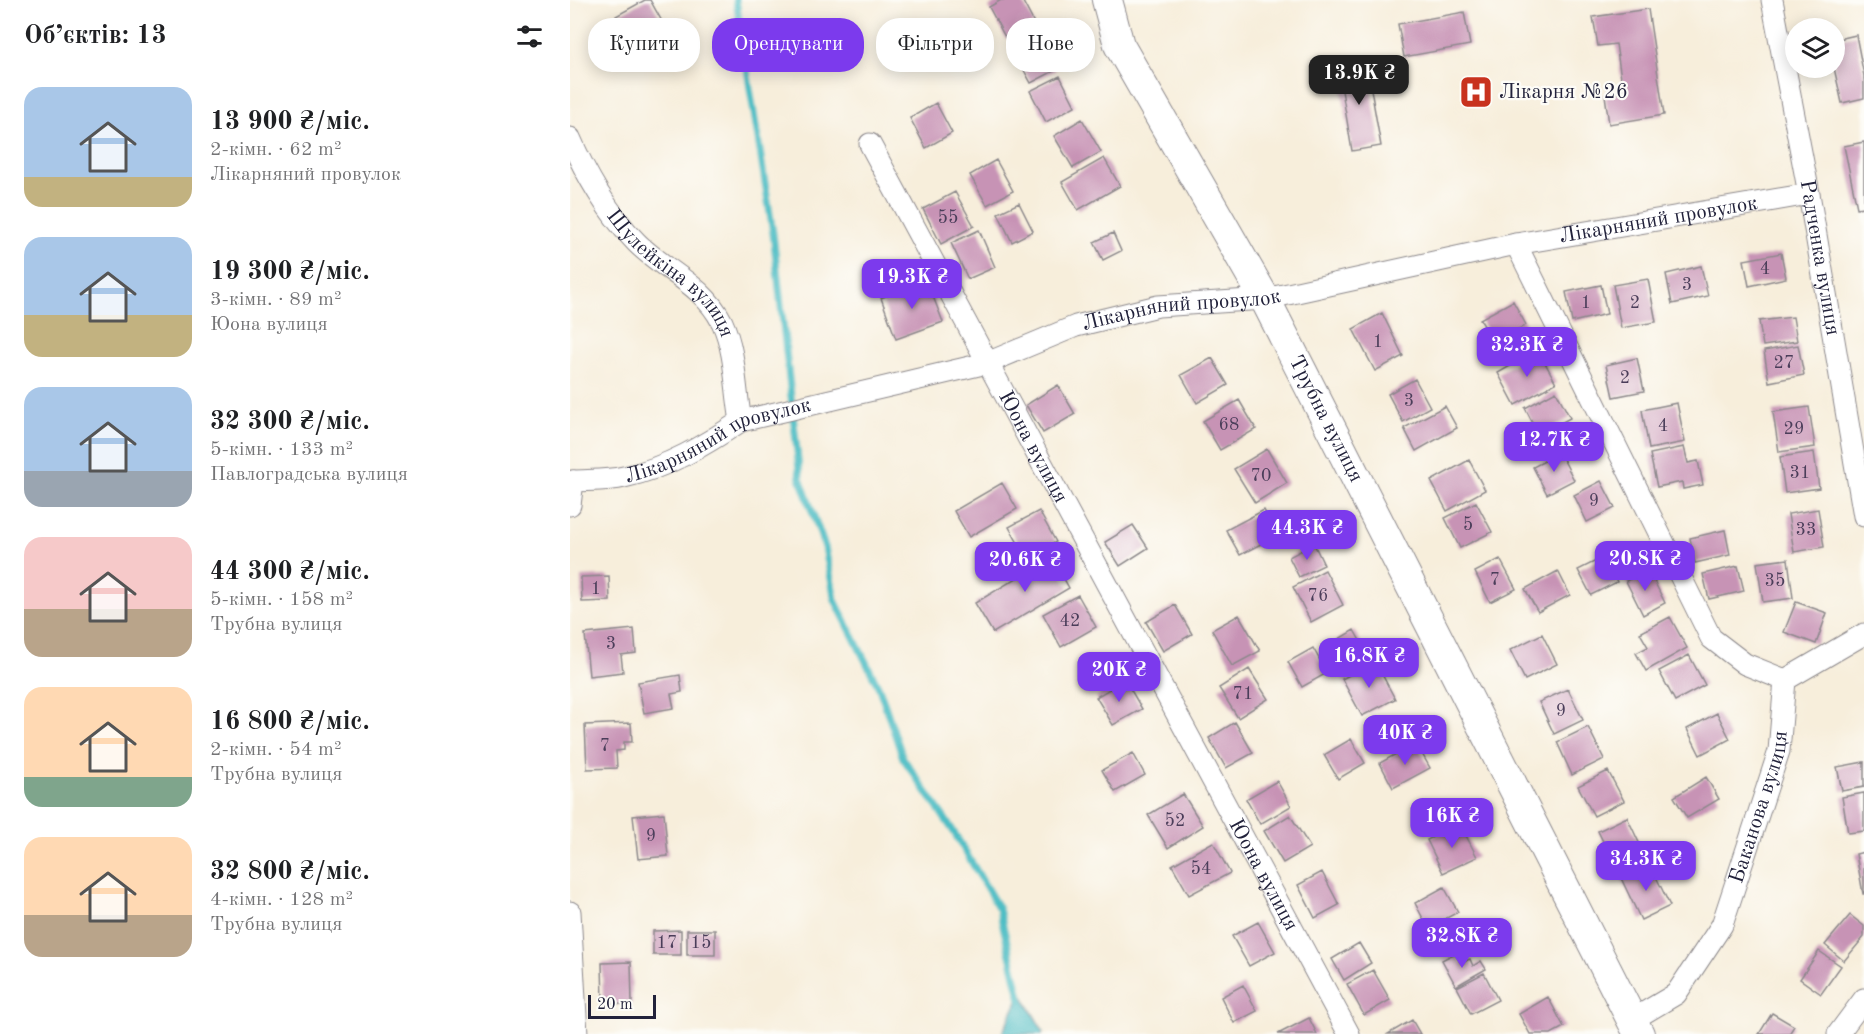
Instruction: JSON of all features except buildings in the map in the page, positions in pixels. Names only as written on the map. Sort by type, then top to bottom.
[{"type":"street","name":"Трубна вулиця","points":[[1107,0],[1119,45],[1265,299],[1635,1027]]},
{"type":"street","name":"Радченка вулиця","points":[[1772,0],[1861,474],[1864,516]]},
{"type":"street","name":"Шулейкіна вулиця","points":[[570,138],[586,176],[636,242],[699,290],[722,322],[731,352],[741,421]]},
{"type":"street","name":"Юона вулиця","points":[[870,144],[1349,1034]]},
{"type":"street","name":"Лікарняний провулок","points":[[572,479],[624,477],[671,462],[706,445],[741,421],[987,363],[1076,326],[1158,306],[1265,299],[1516,244],[1809,194]]},
{"type":"street","points":[[1516,244],[1711,638],[1744,664],[1785,680],[1864,633]]},
{"type":"street","points":[[570,505],[572,479]]},
{"type":"street","name":"Баканова вулиця","points":[[1635,1027],[1676,994],[1722,925],[1779,751],[1785,680]]},
{"type":"street","points":[[570,912],[577,1034]]},
{"type":"street","points":[[1838,1034],[1864,999]]},
{"type":"water","points":[[1021,993],[1043,1031],[1042,1034],[1002,1034]]},
{"type":"waterway","points":[[736,0],[773,233],[800,478],[825,547],[835,600],[879,688],[903,758],[952,829],[999,909],[1021,1001]]},
{"type":"place","name":"Лікарня №26","points":[[1476,92]]}]
